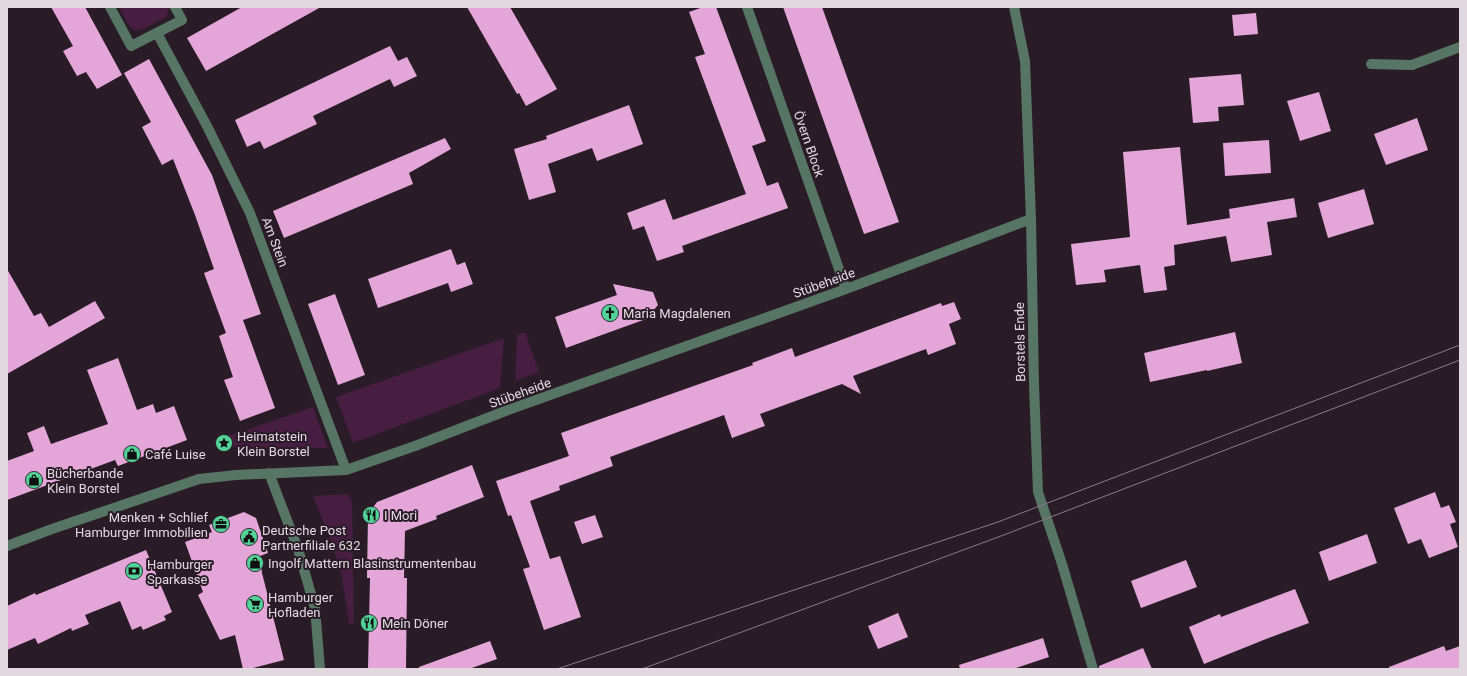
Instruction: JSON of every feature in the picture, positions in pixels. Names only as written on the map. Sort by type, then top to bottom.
[{"type":"street","points":[[110,7],[131,46],[182,20],[175,7]]},
{"type":"street","name":"Övern Block","points":[[747,7],[846,289]]},
{"type":"street","name":"Borstels Ende","points":[[1014,7],[1025,61],[1031,219],[1038,492],[1062,564],[1093,669]]},
{"type":"street","name":"Am Stein","points":[[158,33],[207,126],[250,213],[346,470]]},
{"type":"street","points":[[1371,64],[1412,65],[1460,47]]},
{"type":"street","name":"Stübeheide","points":[[7,546],[52,528],[199,480],[236,475],[346,470],[415,446],[508,410],[846,289],[1031,219]]},
{"type":"street","points":[[269,473],[298,549],[315,608],[320,669]]},
{"type":"shaded area","points":[[119,7],[169,7],[169,9],[166,17],[143,29],[135,31],[128,24]]},
{"type":"shaded area","points":[[525,332],[539,372],[515,381],[517,335]]},
{"type":"shaded area","points":[[504,338],[500,388],[353,443],[336,397]]},
{"type":"shaded area","points":[[313,407],[328,448],[235,448],[228,436]]},
{"type":"shaded area","points":[[348,494],[352,502],[354,623],[349,624],[342,578],[332,543],[313,496]]},
{"type":"building","points":[[51,7],[85,7],[122,75],[97,89],[86,72],[77,76],[63,51],[73,46]]},
{"type":"building","points":[[242,7],[321,7],[206,71],[187,38]]},
{"type":"building","points":[[467,7],[510,7],[557,89],[526,106],[519,93],[517,94]]},
{"type":"building","points":[[703,7],[716,7],[766,141],[752,146],[767,186],[778,182],[788,208],[682,246],[684,252],[657,261],[644,226],[633,230],[627,213],[665,199],[673,220],[746,194],[695,57],[705,54],[689,12]]},
{"type":"building","points":[[783,7],[822,7],[899,222],[864,234]]},
{"type":"building","points":[[1256,13],[1258,34],[1234,36],[1232,15]]},
{"type":"building","points":[[390,46],[398,61],[407,57],[417,76],[394,87],[390,79],[313,116],[317,124],[264,149],[260,141],[247,147],[235,120]]},
{"type":"building","points":[[149,59],[212,175],[261,314],[243,320],[275,408],[240,421],[224,380],[233,377],[219,336],[226,333],[204,273],[214,269],[173,159],[162,165],[142,127],[151,122],[124,73]]},
{"type":"building","points":[[1241,74],[1244,105],[1218,107],[1219,121],[1193,123],[1189,78]]},
{"type":"building","points":[[1319,92],[1331,131],[1300,141],[1287,101]]},
{"type":"building","points":[[629,105],[643,144],[597,161],[592,148],[548,164],[556,192],[529,200],[514,149],[547,139],[546,136]]},
{"type":"building","points":[[1417,118],[1428,150],[1386,165],[1374,134]]},
{"type":"building","points":[[445,138],[451,149],[409,173],[413,184],[284,238],[273,211]]},
{"type":"building","points":[[1269,140],[1271,173],[1225,176],[1223,143]]},
{"type":"building","points":[[1180,147],[1187,225],[1230,218],[1229,209],[1294,198],[1297,217],[1267,222],[1272,255],[1231,262],[1226,236],[1174,245],[1175,265],[1164,267],[1167,290],[1144,293],[1140,265],[1104,270],[1106,282],[1076,285],[1071,244],[1130,237],[1123,152]]},
{"type":"building","points":[[1364,189],[1374,224],[1328,238],[1318,203]]},
{"type":"building","points":[[451,249],[457,265],[465,262],[473,284],[451,292],[448,283],[378,308],[368,279]]},
{"type":"building","points":[[7,269],[34,316],[41,313],[49,327],[95,301],[105,318],[7,374]]},
{"type":"building","name":"Maria Magdalenen","points":[[613,284],[653,292],[658,305],[646,319],[566,348],[555,317],[617,295]]},
{"type":"building","points":[[335,294],[365,375],[338,385],[308,304]]},
{"type":"building","points":[[954,302],[961,319],[949,324],[956,344],[928,355],[926,349],[853,376],[861,394],[842,384],[760,414],[765,426],[732,438],[724,415],[610,457],[613,466],[559,486],[560,490],[530,501],[550,559],[560,556],[581,617],[544,630],[523,569],[530,567],[511,515],[508,516],[496,481],[569,456],[561,433],[753,365],[752,363],[792,348],[795,357],[941,303],[942,306]]},
{"type":"building","points":[[1235,332],[1242,363],[1150,382],[1144,353]]},
{"type":"building","points":[[118,358],[137,410],[153,404],[156,413],[174,406],[187,440],[118,466],[115,460],[7,500],[7,461],[34,451],[27,433],[44,426],[51,444],[108,424],[87,370]]},
{"type":"building","points":[[472,465],[484,497],[436,516],[437,519],[405,531],[404,578],[407,578],[406,669],[368,669],[370,578],[367,578],[368,514],[377,502]]},
{"type":"building","points":[[1435,492],[1441,508],[1449,505],[1456,522],[1450,524],[1458,547],[1429,558],[1421,539],[1408,544],[1394,508]]},
{"type":"building","points":[[244,512],[256,518],[268,553],[260,556],[262,573],[284,660],[249,669],[243,669],[235,635],[220,640],[198,595],[203,592],[185,542],[212,532],[209,525]]},
{"type":"building","points":[[595,515],[603,537],[582,544],[574,522]]},
{"type":"building","points":[[1367,534],[1377,563],[1329,581],[1319,552]]},
{"type":"building","points":[[146,550],[172,612],[164,616],[166,620],[143,630],[141,626],[132,630],[120,601],[85,615],[89,624],[72,631],[71,628],[38,644],[35,638],[7,650],[7,606],[35,593],[36,595]]},
{"type":"building","points":[[1186,560],[1197,587],[1141,608],[1131,581]]},
{"type":"building","points":[[1295,589],[1309,623],[1204,664],[1189,627],[1220,614],[1221,617]]},
{"type":"building","points":[[898,613],[908,637],[878,649],[868,626]]},
{"type":"building","points":[[1043,638],[1049,657],[1013,669],[960,669],[959,665]]},
{"type":"building","points":[[490,641],[497,659],[469,669],[419,669],[419,667]]},
{"type":"building","points":[[1444,646],[1446,651],[1460,646],[1460,669],[1389,669],[1389,667]]},
{"type":"building","points":[[1143,648],[1152,669],[1099,669],[1099,666]]},
{"type":"tram line","points":[[557,669],[998,522],[1460,345]]},
{"type":"tram line","points":[[642,669],[1001,536],[1460,360]]},
{"type":"place","name":"Maria Magdalenen","points":[[610,313]]},
{"type":"place","name":"Heimatstein Klein Borstel","points":[[224,443]]},
{"type":"place","name":"Café Luise","points":[[132,454]]},
{"type":"place","name":"Bücherbande Klein Borstel","points":[[34,480]]},
{"type":"place","name":"I Mori","points":[[371,515]]},
{"type":"place","name":"Menken + Schlief Hamburger Immobilien","points":[[221,524]]},
{"type":"place","name":"Deutsche Post Partnerfiliale 632","points":[[249,537]]},
{"type":"place","name":"Ingolf Mattern Blasinstrumentenbau","points":[[255,563]]},
{"type":"place","name":"Hamburger Sparkasse","points":[[134,571]]},
{"type":"place","name":"Hamburger Hofladen","points":[[255,604]]},
{"type":"place","name":"Mein Döner","points":[[369,623]]}]
